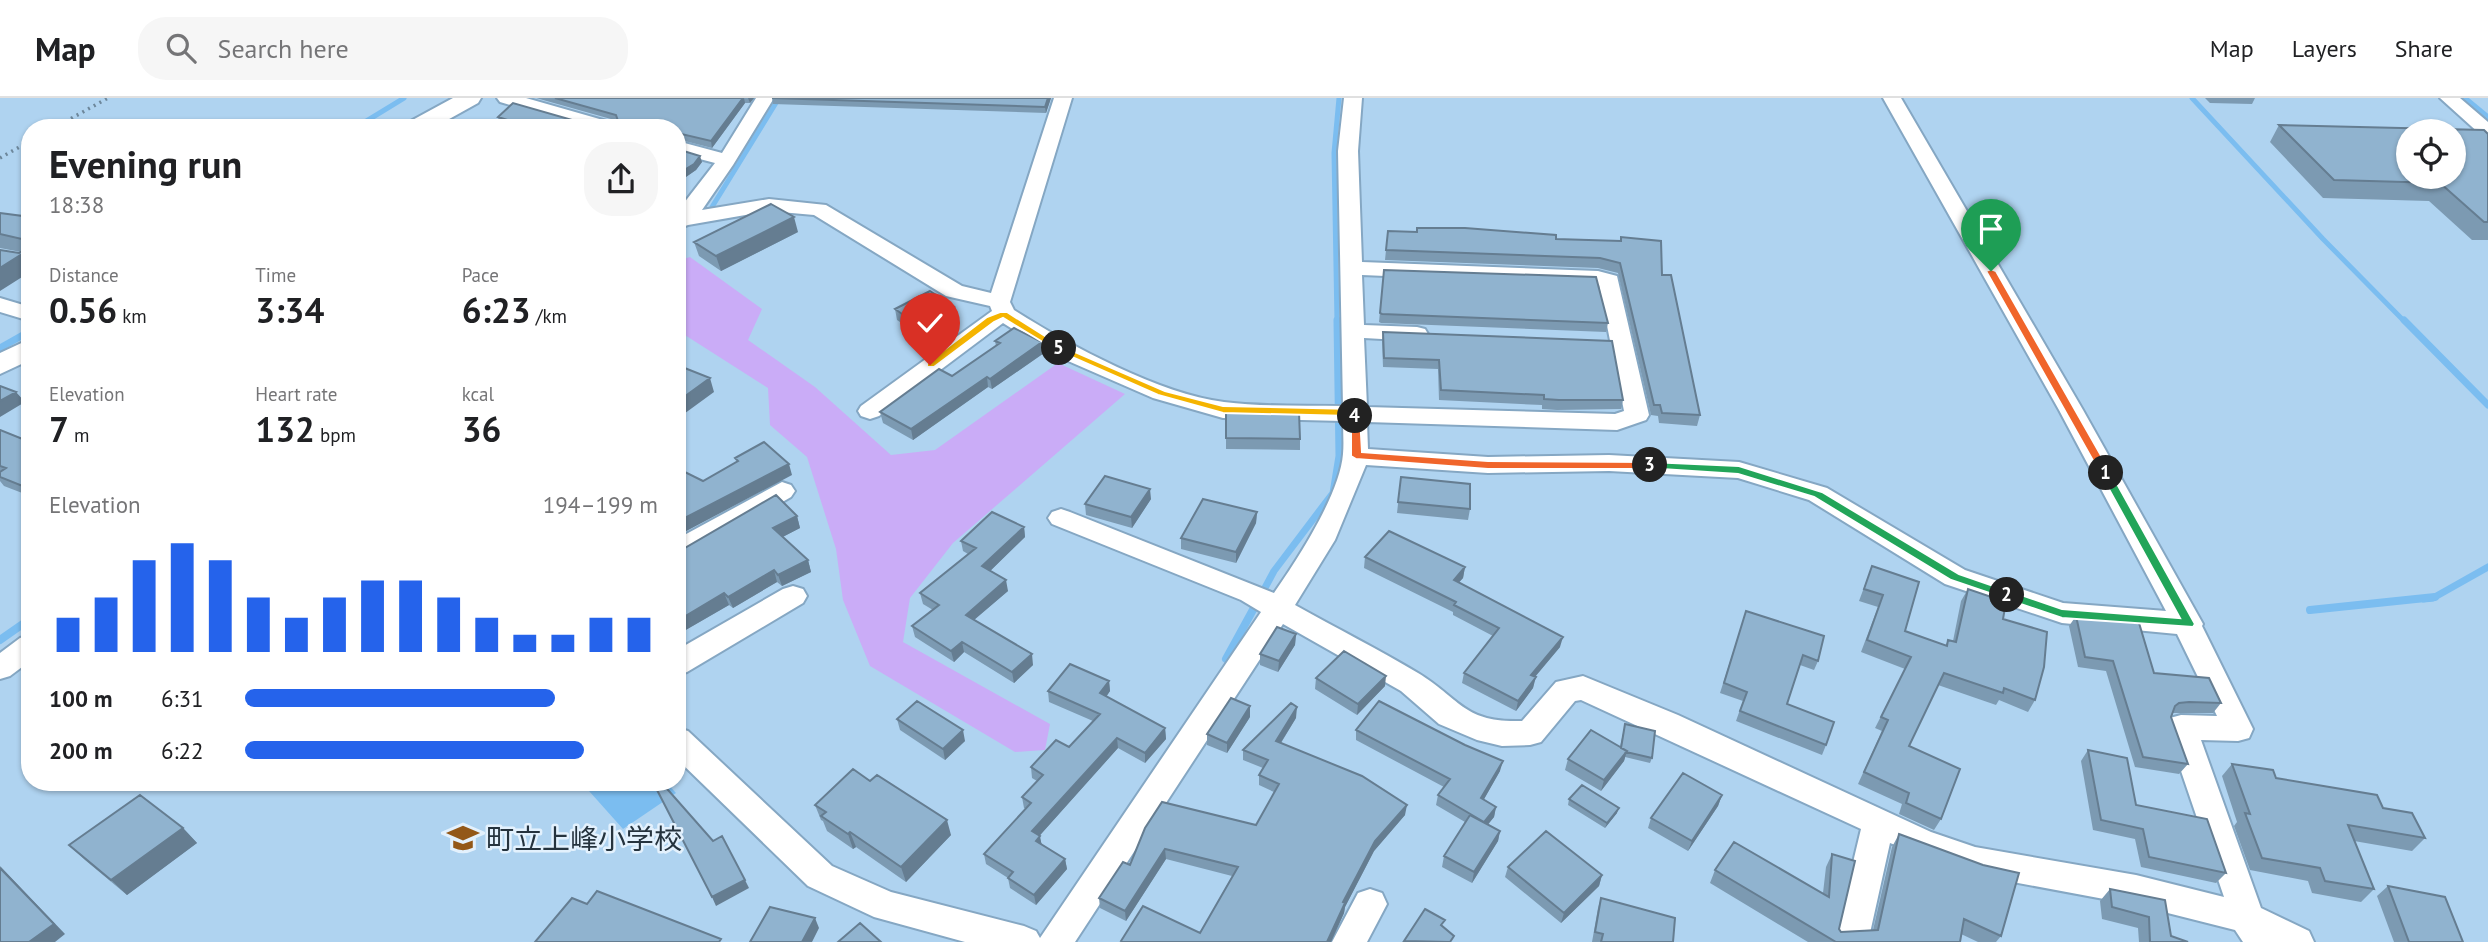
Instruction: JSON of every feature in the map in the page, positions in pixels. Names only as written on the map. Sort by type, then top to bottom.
[{"type":"main road","points":[[432,119],[470,98]]},
{"type":"main road","points":[[0,365],[21,353]]},
{"type":"street","points":[[506,98],[579,119]]},
{"type":"street","points":[[686,214],[765,98]]},
{"type":"street","points":[[870,411],[991,320],[1001,308],[1063,98]]},
{"type":"street","points":[[1055,942],[1119,850],[1278,608],[1324,535],[1347,489],[1356,456],[1348,151],[1353,98]]},
{"type":"street","points":[[1892,98],[2139,531],[2189,624],[2238,729],[2181,727],[2252,930]]},
{"type":"street","points":[[2449,98],[2488,131]]},
{"type":"street","points":[[686,149],[725,160]]},
{"type":"street","points":[[686,220],[769,205],[819,209],[954,290],[1001,308],[1060,349],[1161,393],[1223,410],[1617,422],[1637,415],[1609,281],[1598,277],[1350,268]]},
{"type":"street","points":[[0,305],[21,311]]},
{"type":"street","points":[[1352,331],[1433,334]]},
{"type":"street","points":[[1595,341],[1622,342]]},
{"type":"street","points":[[1356,456],[1488,465],[1609,463],[1739,470],[1818,494],[1955,577],[2062,613],[2189,624]]},
{"type":"street","points":[[686,546],[782,491]]},
{"type":"street","points":[[1061,518],[1251,593],[1411,683],[1450,716],[1477,728],[1502,734],[1530,733],[1566,690],[1583,688],[1922,842],[1975,861],[2136,890],[2252,930],[2297,942]]},
{"type":"street","points":[[686,659],[793,596]]},
{"type":"street","points":[[0,668],[21,653]]},
{"type":"street","points":[[686,749],[820,876],[886,906],[1024,942]]},
{"type":"street","points":[[1852,942],[1879,822]]},
{"type":"street","points":[[1349,942],[1370,904]]},
{"type":"path","points":[[70,119],[108,98]]},
{"type":"path","points":[[0,158],[21,146]]},
{"type":"shaded area","points":[[690,257],[762,309],[748,340],[815,387],[891,455],[935,450],[1058,363],[1125,394],[953,543],[910,598],[903,642],[1050,724],[1045,750],[1015,752],[870,666],[843,600],[836,549],[807,457],[770,425],[768,388],[686,336],[686,258]]},
{"type":"water","points":[[589,791],[676,793],[623,829]]},
{"type":"building","points":[[555,98],[743,98],[711,141],[686,135],[686,119],[617,119],[616,115]]},
{"type":"building","points":[[772,98],[1048,98],[1045,107]]},
{"type":"building","points":[[513,103],[569,119],[498,117]]},
{"type":"building","points":[[2279,125],[2396,128],[2396,182],[2334,180]]},
{"type":"building","points":[[2466,130],[2484,130],[2488,134],[2488,222],[2484,222],[2447,189],[2466,189]]},
{"type":"building","points":[[686,152],[700,156],[686,169]]},
{"type":"building","points":[[771,204],[794,217],[716,256],[694,242]]},
{"type":"building","points":[[0,213],[21,216],[21,239],[0,234]]},
{"type":"building","points":[[1417,228],[1465,228],[1556,235],[1556,239],[1621,241],[1621,237],[1661,241],[1662,275],[1671,275],[1700,415],[1662,413],[1660,405],[1654,405],[1620,263],[1600,258],[1386,250],[1388,231],[1417,232]]},
{"type":"building","points":[[0,250],[21,252],[21,255],[0,268]]},
{"type":"building","points":[[1384,270],[1596,277],[1608,323],[1382,314]]},
{"type":"building","points":[[930,291],[954,307],[919,326],[895,309]]},
{"type":"building","points":[[1014,328],[1042,342],[911,429],[880,412],[939,369],[952,376],[1000,343],[995,341]]},
{"type":"building","points":[[1383,332],[1612,341],[1623,400],[1559,400],[1544,399],[1544,395],[1441,390],[1439,360],[1384,358]]},
{"type":"building","points":[[686,369],[710,378],[686,395]]},
{"type":"building","points":[[0,386],[16,392],[0,401]]},
{"type":"building","points":[[1226,412],[1299,412],[1300,439],[1226,438]]},
{"type":"building","points":[[0,430],[21,438],[21,485],[0,477],[0,472],[6,468],[0,466]]},
{"type":"building","points":[[764,442],[789,464],[686,517],[686,472],[703,481],[738,461],[735,458]]},
{"type":"building","points":[[1105,476],[1150,489],[1131,517],[1085,504]]},
{"type":"building","points":[[1401,477],[1470,484],[1470,509],[1398,502]]},
{"type":"building","points":[[776,495],[797,516],[773,528],[808,560],[778,575],[774,570],[728,597],[724,593],[686,616],[686,547]]},
{"type":"building","points":[[1203,499],[1257,512],[1236,552],[1181,538]]},
{"type":"building","points":[[992,512],[1024,527],[982,566],[1006,580],[966,615],[1032,654],[1012,672],[962,642],[951,651],[912,626],[939,605],[920,593],[976,548],[961,541]]},
{"type":"building","points":[[1389,531],[1465,567],[1454,580],[1563,637],[1531,675],[1536,677],[1518,701],[1464,673],[1499,628],[1454,605],[1456,602],[1365,557]]},
{"type":"building","points":[[1872,566],[1919,582],[1905,631],[1947,646],[1948,640],[1956,642],[1968,589],[2006,602],[2003,619],[2047,632],[2044,667],[2035,700],[2004,688],[2003,693],[1944,673],[1909,746],[1960,769],[1941,819],[1906,803],[1909,793],[1864,772],[1888,720],[1881,717],[1911,657],[1867,640],[1883,595],[1864,589]]},
{"type":"building","points":[[1746,611],[1824,636],[1818,661],[1803,655],[1787,704],[1834,722],[1826,745],[1740,711],[1747,692],[1724,683]]},
{"type":"building","points":[[2076,616],[2139,623],[2154,673],[2209,678],[2221,703],[2179,703],[2171,717],[2188,764],[2143,757],[2113,661],[2085,657]]},
{"type":"building","points":[[1277,627],[1296,634],[1279,661],[1260,654]]},
{"type":"building","points":[[1344,651],[1386,676],[1358,704],[1316,678]]},
{"type":"building","points":[[1070,664],[1109,681],[1100,693],[1165,728],[1145,753],[1117,738],[1032,831],[1040,836],[1036,841],[1065,859],[1034,895],[1008,878],[1013,872],[984,854],[1031,803],[1022,797],[1043,775],[1031,767],[1056,740],[1069,747],[1100,714],[1048,691]]},
{"type":"building","points":[[1231,698],[1250,706],[1227,743],[1207,734]]},
{"type":"building","points":[[917,701],[963,730],[943,749],[897,719]]},
{"type":"building","points":[[1379,701],[1465,745],[1503,761],[1481,798],[1496,807],[1484,822],[1438,795],[1450,779],[1356,730]]},
{"type":"building","points":[[1291,703],[1297,707],[1276,741],[1362,776],[1407,805],[1375,841],[1343,902],[1345,903],[1327,942],[1121,941],[1143,906],[1200,933],[1238,867],[1165,849],[1125,911],[1099,898],[1123,862],[1130,865],[1145,828],[1162,802],[1256,825],[1279,784],[1259,775],[1268,760],[1243,750]]},
{"type":"building","points":[[1625,724],[1655,731],[1652,758],[1626,752],[1621,748]]},
{"type":"building","points":[[1591,730],[1627,751],[1604,780],[1568,759]]},
{"type":"building","points":[[2088,750],[2127,758],[2136,805],[2207,819],[2226,873],[2149,857],[2143,829],[2101,820]]},
{"type":"building","points":[[2232,764],[2273,770],[2276,778],[2377,795],[2383,808],[2412,813],[2425,838],[2348,825],[2374,889],[2325,881],[2320,868],[2262,858],[2245,813],[2250,814]]},
{"type":"building","points":[[853,769],[870,781],[877,775],[947,820],[901,867],[821,816],[826,812],[815,805]]},
{"type":"building","points":[[1683,773],[1722,795],[1692,841],[1651,818]]},
{"type":"building","points":[[1582,785],[1619,808],[1607,823],[1569,799]]},
{"type":"building","points":[[658,791],[669,791],[713,841],[722,836],[745,880],[712,897]]},
{"type":"building","points":[[140,795],[183,828],[111,880],[69,845]]},
{"type":"building","points":[[1470,815],[1500,831],[1474,872],[1444,856]]},
{"type":"building","points":[[1546,831],[1602,875],[1564,913],[1508,867]]},
{"type":"building","points":[[1899,834],[1983,865],[2019,873],[2001,936],[1964,919],[1960,942],[1836,942],[1715,870],[1734,842],[1829,897],[1832,854],[1855,861],[1839,929],[1841,932],[1878,930]]},
{"type":"building","points":[[0,868],[54,924],[29,942],[0,942]]},
{"type":"building","points":[[2388,886],[2445,897],[2463,942],[2409,942]]},
{"type":"building","points":[[2110,889],[2165,900],[2171,936],[2188,942],[2150,942],[2149,917],[2112,907]]},
{"type":"building","points":[[597,891],[721,939],[719,942],[535,942],[572,898],[587,904]]},
{"type":"building","points":[[1601,898],[1675,918],[1673,942],[1601,942],[1603,934],[1595,932]]},
{"type":"building","points":[[770,907],[815,918],[802,942],[750,942]]},
{"type":"building","points":[[1425,909],[1445,920],[1441,925],[1454,936],[1450,942],[1404,941]]},
{"type":"building","points":[[860,923],[881,942],[838,942]]},
{"type":"waterway","points":[[370,119],[404,98]]},
{"type":"waterway","points":[[712,207],[779,98]]},
{"type":"waterway","points":[[1337,322],[1334,153],[1339,98]]},
{"type":"waterway","points":[[2192,98],[2323,239],[2405,322]]},
{"type":"waterway","points":[[2465,98],[2488,117]]},
{"type":"waterway","points":[[1259,599],[1274,571],[1333,493],[1339,456],[1337,320]]},
{"type":"waterway","points":[[2404,320],[2488,405]]},
{"type":"waterway","points":[[0,348],[21,336]]},
{"type":"waterway","points":[[2435,597],[2488,567]]},
{"type":"waterway","points":[[1226,659],[1260,597]]},
{"type":"waterway","points":[[2310,610],[2435,597]]},
{"type":"waterway","points":[[2424,599],[2435,597]]},
{"type":"waterway","points":[[0,640],[21,625]]},
{"type":"place","name":"町立上峰小学校","points":[[463,838]]},
{"type":"route","points":[[930,365],[991,320],[1004,314],[1060,349],[1161,393],[1223,410],[1355,412],[1356,456],[1488,465],[1609,463],[1739,470],[1818,494],[1955,577],[2062,613],[2189,624],[1991,271]]}]
